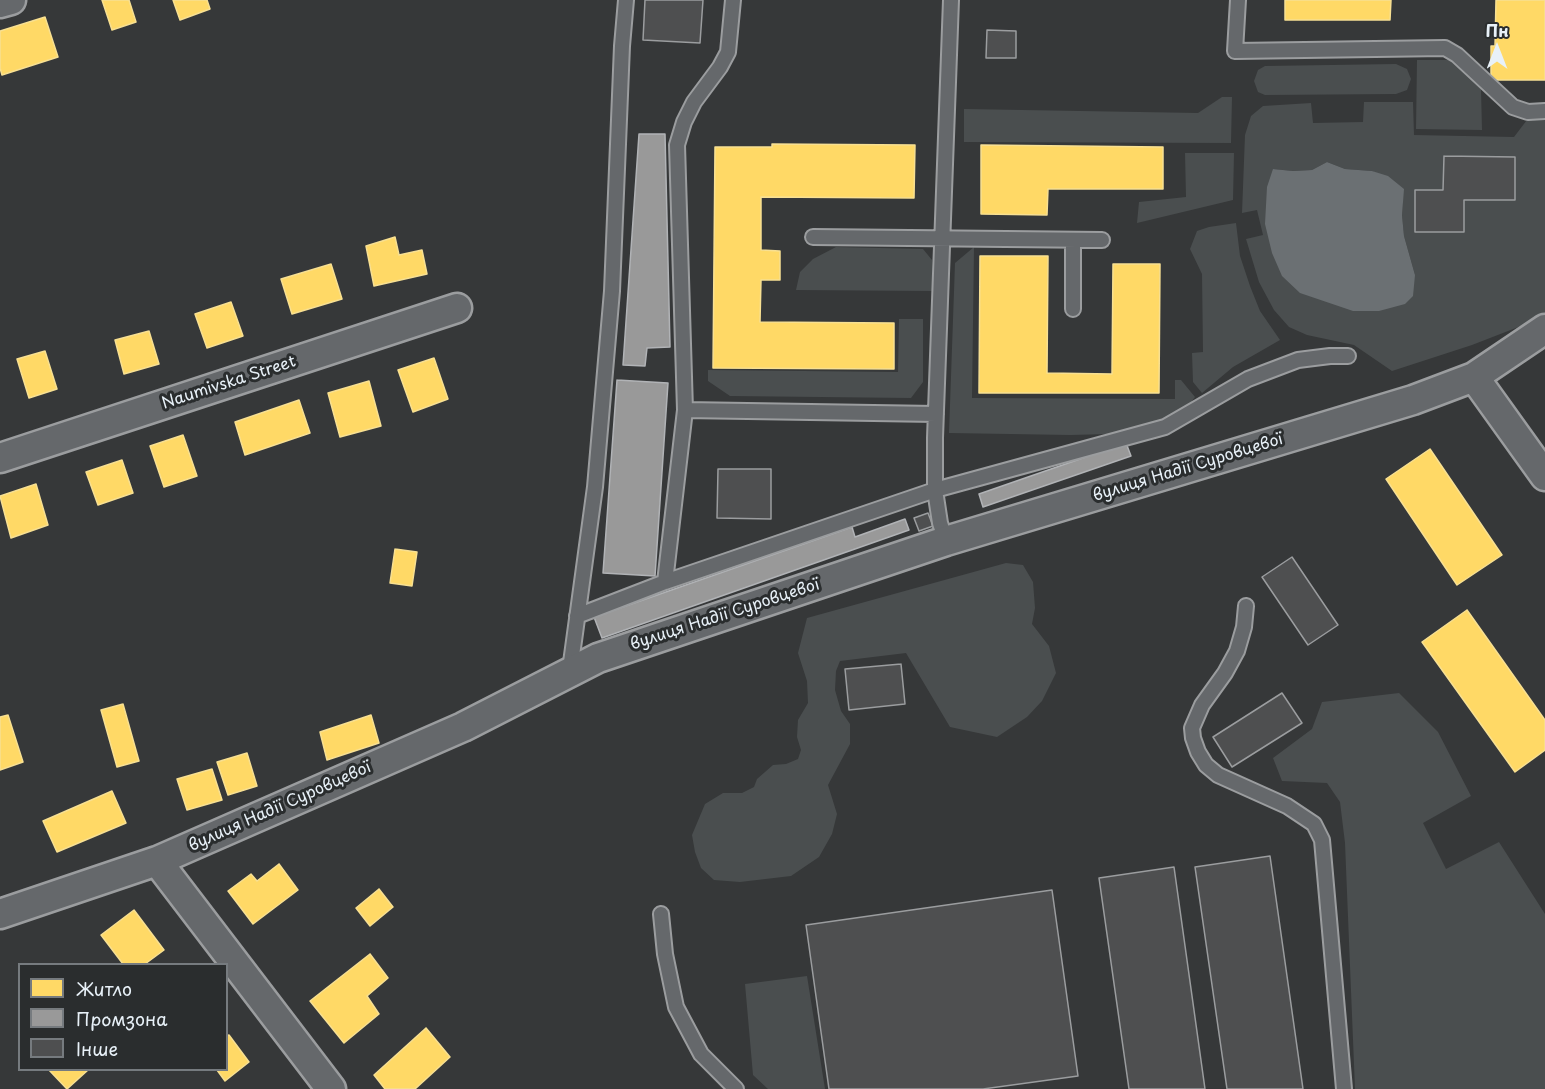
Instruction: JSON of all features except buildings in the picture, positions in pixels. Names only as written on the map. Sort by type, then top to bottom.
[{"type":"street","points":[[0,3],[11,0]]},
{"type":"street","name":"Naumivska Street","points":[[0,458],[457,308]]},
{"type":"street","name":"вулиця Надії Суровцевої","points":[[0,914],[157,861],[463,726],[570,670],[598,658],[946,541],[1413,400],[1474,377],[1545,329]]},
{"type":"street","points":[[1474,377],[1545,476]]},
{"type":"street","points":[[157,861],[330,1089]]},
{"type":"lane","points":[[570,670],[595,487],[612,291],[626,0]]},
{"type":"lane","points":[[665,582],[685,410],[677,145],[684,122],[694,102],[720,67],[728,52],[733,0]]},
{"type":"lane","points":[[946,541],[940,523],[935,490],[951,0]]},
{"type":"lane","points":[[1238,0],[1235,51],[1445,48],[1457,55],[1513,107],[1528,112],[1545,111]]},
{"type":"lane","points":[[813,237],[1102,240]]},
{"type":"lane","points":[[1072,240],[1072,309]]},
{"type":"lane","points":[[577,616],[665,582],[935,490],[1165,427],[1248,379],[1298,360],[1348,356]]},
{"type":"lane","points":[[685,410],[936,414]]},
{"type":"lane","points":[[1246,606],[1244,627],[1237,651],[1225,673],[1202,705],[1192,728],[1193,738],[1206,765],[1218,775],[1287,806],[1314,824],[1322,840],[1344,1089]]},
{"type":"lane","points":[[661,914],[665,954],[676,1007],[701,1054],[736,1089]]},
{"type":"shaded area","points":[[1417,60],[1455,60],[1481,89],[1482,130],[1416,129]]},
{"type":"shaded area","points":[[1396,64],[1407,69],[1411,79],[1407,90],[1396,94],[1265,95],[1258,92],[1254,81],[1258,70],[1265,66]]},
{"type":"shaded area","points":[[1222,97],[1232,97],[1231,143],[964,142],[964,109],[1198,113]]},
{"type":"shaded area","points":[[1364,102],[1413,102],[1414,135],[1514,137],[1530,116],[1545,116],[1545,314],[1539,319],[1472,345],[1392,371],[1354,345],[1307,335],[1289,327],[1274,310],[1259,282],[1246,239],[1263,235],[1257,210],[1242,213],[1245,135],[1251,116],[1263,106],[1311,103],[1313,123],[1363,122]],"holes":[[[1327,162],[1345,169],[1372,171],[1403,189],[1404,236],[1415,275],[1273,169],[1312,170]]]},
{"type":"shaded area","points":[[1185,153],[1234,153],[1233,200],[1137,223],[1139,202],[1186,197]]},
{"type":"shaded area","points":[[1327,162],[1345,169],[1372,171],[1388,176],[1404,189],[1402,215],[1404,236],[1415,275],[1413,296],[1405,304],[1379,311],[1353,311],[1300,293],[1282,276],[1272,253],[1265,224],[1267,187],[1273,169],[1312,170]]},
{"type":"shaded area","points":[[1236,223],[1240,256],[1250,286],[1260,311],[1280,340],[1233,367],[1202,393],[1193,382],[1192,353],[1203,352],[1202,274],[1190,249],[1197,231]]},
{"type":"shaded area","points":[[836,247],[923,249],[932,260],[932,291],[796,290],[800,272],[813,259]]},
{"type":"shaded area","points":[[974,247],[972,398],[1175,399],[1175,380],[1181,380],[1195,397],[1189,405],[1173,417],[1146,427],[1110,434],[949,433],[955,263]]},
{"type":"shaded area","points":[[899,319],[923,319],[923,382],[911,398],[730,396],[708,381],[708,370],[898,372]]},
{"type":"shaded area","points":[[1006,563],[1023,565],[1033,582],[1035,608],[1032,624],[1049,646],[1056,673],[1042,701],[1027,717],[997,737],[950,727],[906,653],[840,661],[836,671],[835,690],[841,711],[850,724],[850,744],[828,785],[837,814],[832,834],[819,857],[791,876],[740,882],[714,880],[701,868],[692,835],[705,804],[723,793],[742,793],[754,787],[757,779],[773,765],[786,764],[798,759],[801,750],[797,737],[798,720],[808,703],[807,681],[798,653],[807,618]]},
{"type":"shaded area","points":[[1399,693],[1438,732],[1471,796],[1423,823],[1446,869],[1499,842],[1545,914],[1545,1089],[1355,1089],[1345,843],[1340,802],[1327,783],[1282,781],[1273,758],[1312,729],[1322,702]]},
{"type":"shaded area","points":[[807,976],[825,1089],[768,1089],[753,1075],[745,984]]}]
